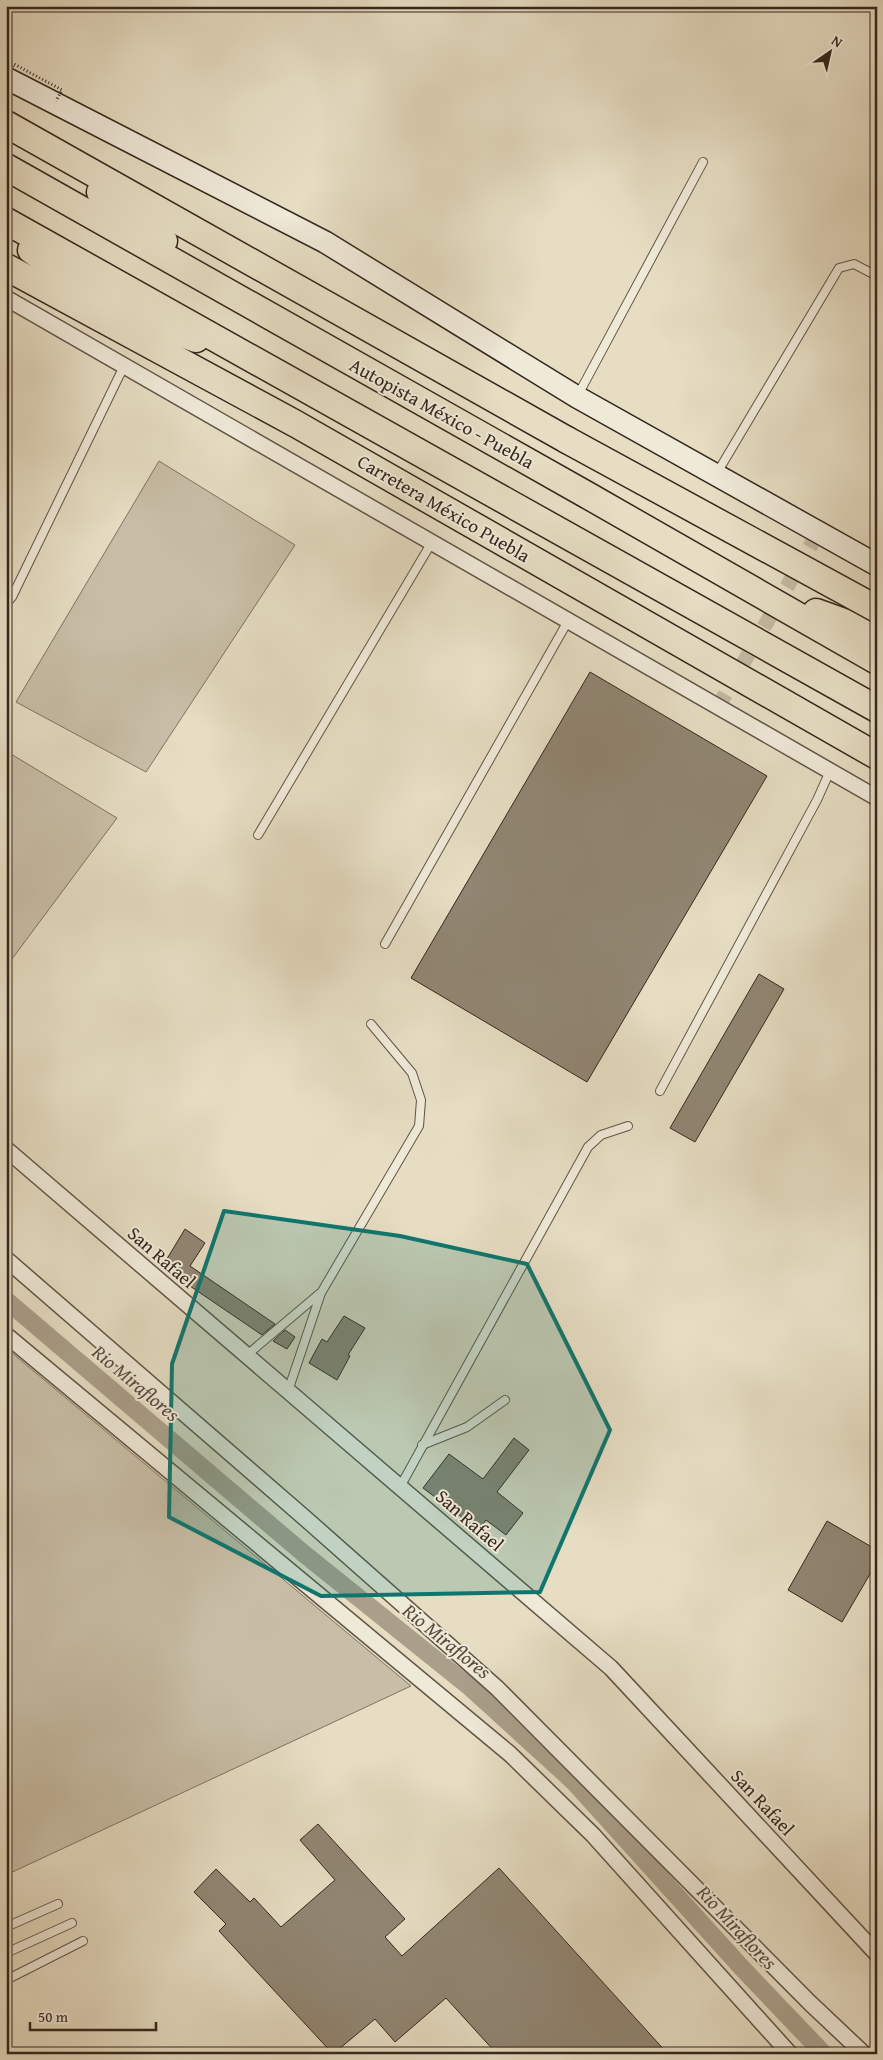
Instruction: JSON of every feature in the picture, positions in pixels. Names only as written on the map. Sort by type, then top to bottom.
[{"type":"highway","points":[[15,129],[242,300]]},
{"type":"highway","points":[[15,129],[567,440],[877,609]]},
{"type":"highway","name":"Autopista México - Puebla","points":[[6,167],[751,588],[877,662]]},
{"type":"highway","points":[[6,221],[877,709]]},
{"type":"highway","points":[[6,231],[116,311],[224,385]]},
{"type":"highway","points":[[10,270],[170,331],[242,352]]},
{"type":"highway","name":"Carretera México Puebla","points":[[10,270],[296,424],[877,756]]},
{"type":"highway","points":[[751,588],[877,634]]},
{"type":"main road","points":[[6,78],[325,242],[577,397],[877,565]]},
{"type":"street","points":[[6,298],[877,798]]},
{"type":"street","name":"San Rafael","points":[[6,1150],[611,1668],[877,1954]]},
{"type":"street","points":[[6,1259],[306,1519],[497,1688],[810,2003],[864,2054]]},
{"type":"street","points":[[6,1335],[510,1754],[593,1835],[790,2054]]},
{"type":"lane","points":[[577,397],[703,162]]},
{"type":"lane","points":[[716,475],[839,268],[854,264],[877,276]]},
{"type":"lane","points":[[6,604],[12,597],[124,366]]},
{"type":"lane","points":[[258,835],[432,542]]},
{"type":"lane","points":[[385,944],[568,620]]},
{"type":"lane","points":[[660,1091],[817,800],[830,771]]},
{"type":"lane","points":[[288,1391],[321,1292],[419,1126],[421,1100],[412,1073],[371,1024]]},
{"type":"lane","points":[[400,1486],[588,1147],[601,1135],[628,1126]]},
{"type":"lane","points":[[246,1355],[321,1292]]},
{"type":"lane","points":[[422,1445],[467,1427],[505,1400]]},
{"type":"lane","points":[[6,1927],[58,1904]]},
{"type":"lane","points":[[6,1953],[72,1923]]},
{"type":"lane","points":[[6,1980],[83,1941]]},
{"type":"path","points":[[6,78],[14,64],[62,90],[56,101]]},
{"type":"highlighted area","points":[[224,1211],[400,1236],[527,1264],[610,1430],[540,1592],[321,1596],[169,1517],[172,1364]]},
{"type":"shaded area","points":[[159,461],[295,545],[146,772],[16,702]]},
{"type":"shaded area","points":[[6,751],[117,818],[6,967]]},
{"type":"shaded area","points":[[6,1348],[411,1686],[6,1875]]},
{"type":"building","points":[[590,672],[767,776],[587,1082],[411,978]]},
{"type":"building","points":[[759,974],[784,989],[695,1142],[670,1128]]},
{"type":"building","points":[[185,1229],[205,1243],[190,1266],[275,1324],[262,1335],[162,1267]]},
{"type":"building","points":[[344,1316],[365,1328],[348,1355],[350,1356],[337,1380],[309,1363],[322,1339],[327,1342]]},
{"type":"building","points":[[285,1330],[295,1337],[287,1349],[273,1341]]},
{"type":"building","points":[[514,1438],[529,1450],[497,1492],[523,1513],[506,1535],[486,1520],[479,1530],[423,1488],[449,1454],[483,1479]]},
{"type":"building","points":[[827,1521],[877,1550],[877,1562],[842,1622],[788,1590]]},
{"type":"building","points":[[318,1824],[405,1919],[385,1937],[402,1956],[499,1868],[668,2054],[497,2054],[446,1998],[395,2042],[375,2019],[333,2054],[219,1931],[226,1924],[194,1892],[216,1869],[250,1902],[254,1898],[281,1927],[335,1880],[300,1840]]},
{"type":"waterway","name":"Rio Miraflores","points":[[6,1300],[303,1553],[471,1688],[573,1781],[742,1968],[824,2054]]},
{"type":"tunnel","points":[[718,707],[818,533]]}]
